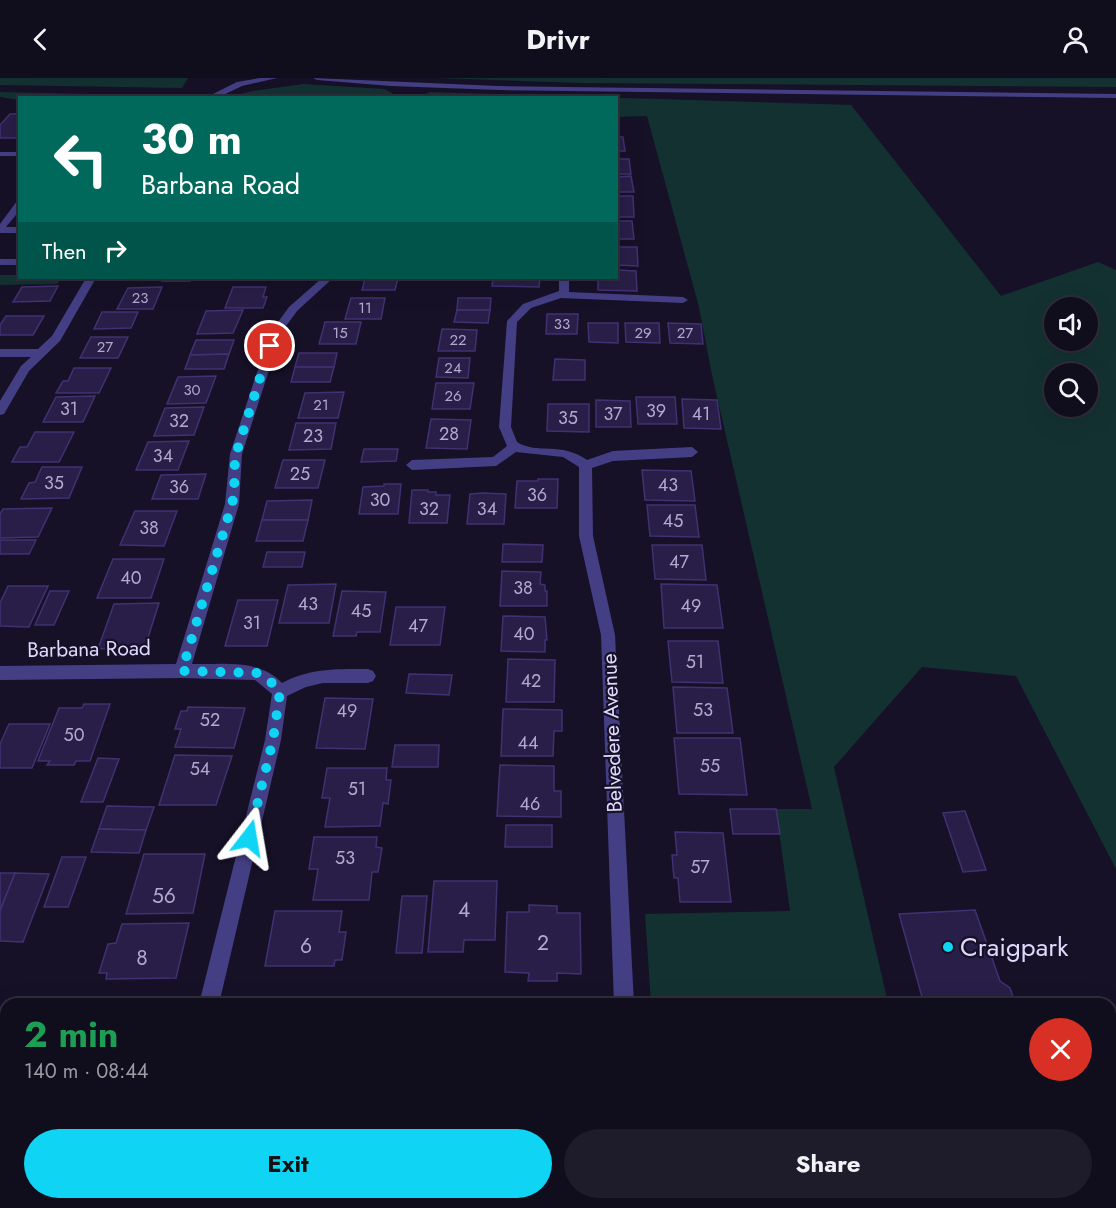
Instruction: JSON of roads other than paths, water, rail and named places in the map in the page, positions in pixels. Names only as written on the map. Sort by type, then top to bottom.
[{"type":"street","points":[[213,96],[240,84],[273,78]]},
{"type":"street","points":[[317,78],[498,88],[1116,96]]},
{"type":"street","points":[[409,96],[412,85]]},
{"type":"street","points":[[0,262],[18,262]]},
{"type":"street","points":[[0,411],[25,369],[38,353],[56,338],[91,279]]},
{"type":"street","points":[[182,671],[232,504],[236,454],[270,346],[285,318],[327,279]]},
{"type":"street","points":[[560,295],[564,292],[564,279]]},
{"type":"street","points":[[683,300],[560,295],[527,306],[512,321],[505,427],[507,440],[515,447],[525,451],[566,453],[585,465],[613,456],[692,452]]},
{"type":"street","points":[[0,353],[38,353]]},
{"type":"street","points":[[412,465],[496,461],[515,447]]},
{"type":"street","name":"Belvedere Avenue","points":[[585,465],[587,475],[586,536],[608,635],[624,998]]},
{"type":"street","name":"Barbana Road","points":[[0,673],[182,671],[257,673],[271,682],[280,692]]},
{"type":"street","points":[[210,998],[273,740],[280,692],[301,680],[319,675],[368,676]]},
{"type":"lane","points":[[0,165],[4,154]]},
{"type":"lane","points":[[0,230],[18,206]]},
{"type":"lane","points":[[0,230],[18,230]]},
{"type":"place","name":"Craigpark","points":[[948,947]]}]
